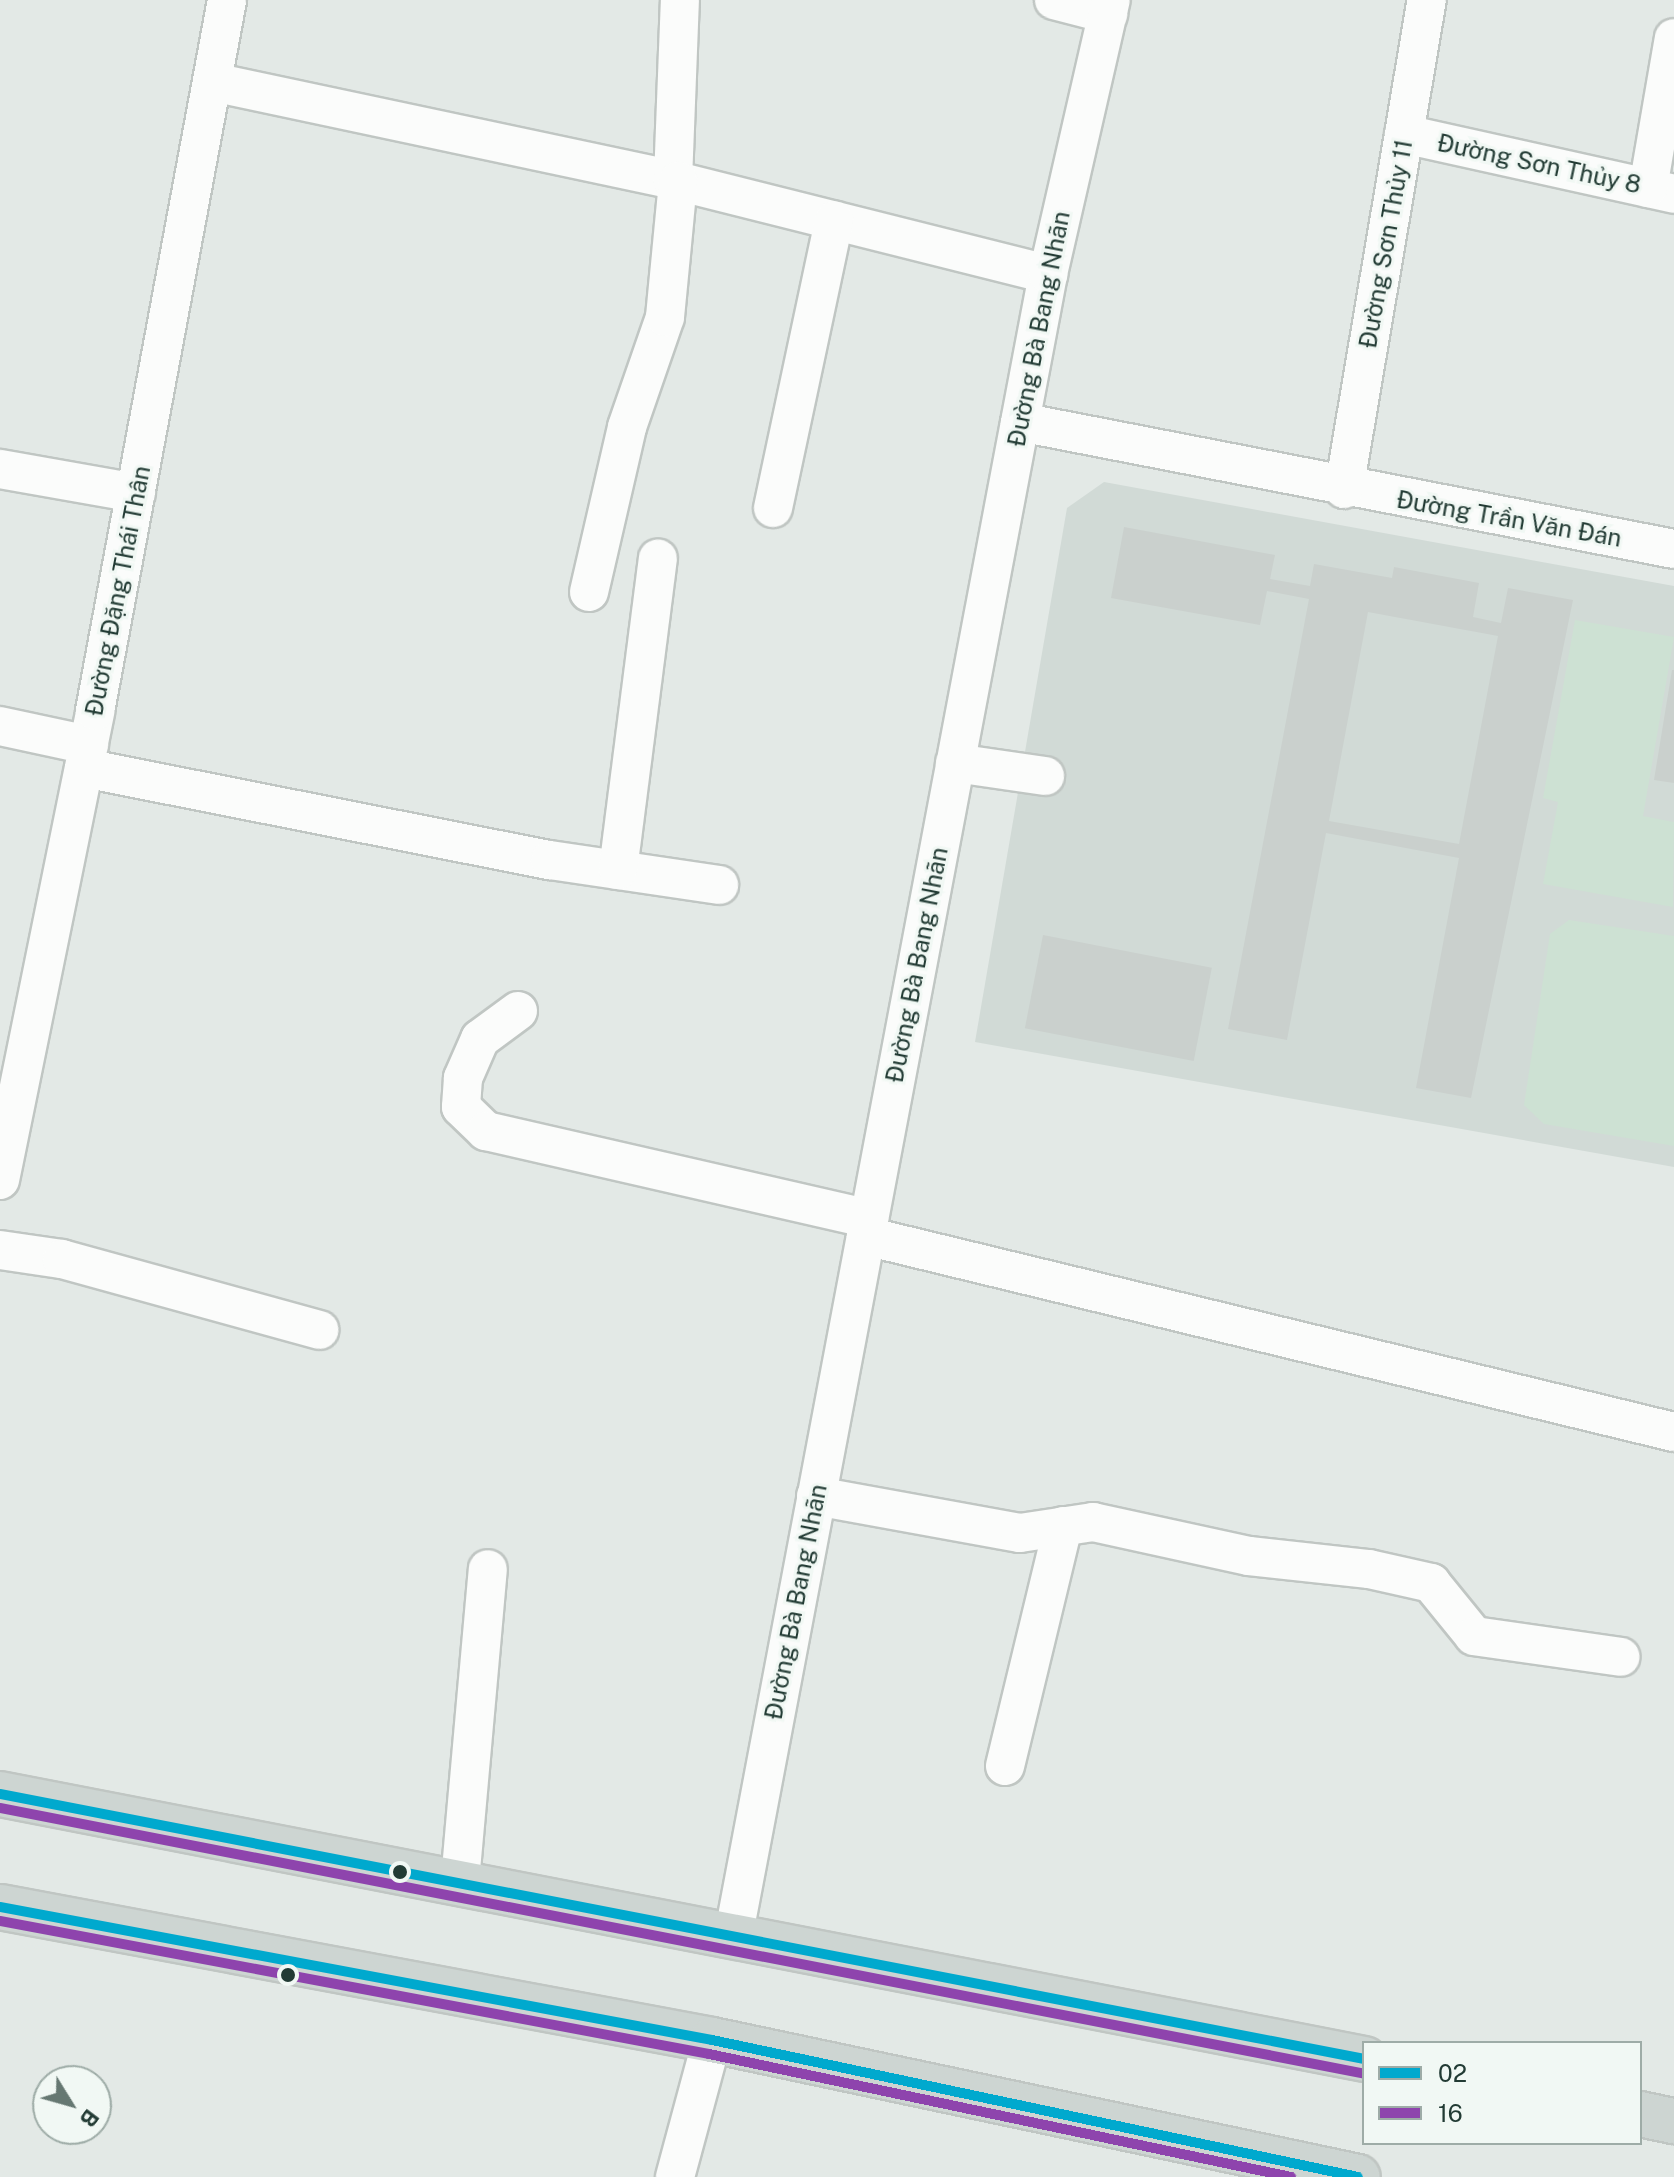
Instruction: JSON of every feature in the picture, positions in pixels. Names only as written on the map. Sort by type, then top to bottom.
[{"type":"main road","points":[[0,1794],[734,1933],[1362,2059]]},
{"type":"main road","points":[[0,1907],[712,2040],[1358,2177]]},
{"type":"main road","points":[[1642,2114],[1674,2121]]},
{"type":"street","name":"Đường Đặng Thái Thân","points":[[0,1180],[86,756],[227,0]]},
{"type":"street","points":[[589,592],[627,427],[665,317],[676,180],[680,0]]},
{"type":"street","points":[[1054,0],[1109,7]]},
{"type":"street","name":"Đường Sơn Thủy 11","points":[[1344,489],[1427,0]]},
{"type":"street","name":"Đường Bà Bang Nhãn","points":[[734,1933],[1048,274],[1109,7]]},
{"type":"street","points":[[1661,191],[1674,38]]},
{"type":"street","points":[[213,82],[676,180],[1048,274]]},
{"type":"street","name":"Đường Sơn Thủy 8","points":[[1404,134],[1661,191]]},
{"type":"street","points":[[773,508],[834,220]]},
{"type":"street","name":"Đường Trần Văn Đán","points":[[1020,422],[1344,489],[1674,549]]},
{"type":"street","points":[[0,469],[136,493]]},
{"type":"street","points":[[618,870],[658,559]]},
{"type":"street","points":[[0,726],[86,756],[618,870],[719,885]]},
{"type":"street","points":[[955,763],[1045,776]]},
{"type":"street","points":[[518,1011],[480,1039],[463,1078],[461,1107],[486,1131],[1674,1432]]},
{"type":"street","points":[[0,1250],[62,1259],[319,1330]]},
{"type":"street","points":[[816,1496],[1020,1533],[1093,1522],[1249,1556],[1369,1569],[1431,1583],[1474,1636],[1621,1657]]},
{"type":"street","points":[[1005,1766],[1063,1526]]},
{"type":"street","points":[[460,1881],[488,1569]]},
{"type":"street","points":[[675,2177],[712,2040]]},
{"type":"shaded area","points":[[1104,482],[1674,586],[1674,1167],[975,1042],[1067,508]]},
{"type":"green space","points":[[1575,620],[1674,637],[1643,816],[1674,822],[1673,907],[1543,884],[1558,802],[1543,798]]},
{"type":"green space","points":[[1569,920],[1674,936],[1674,1146],[1544,1124],[1524,1105],[1550,934]]},
{"type":"building","points":[[1124,527],[1275,555],[1270,579],[1310,586],[1314,564],[1392,578],[1394,567],[1479,583],[1473,617],[1501,623],[1508,588],[1573,600],[1471,1098],[1416,1088],[1459,858],[1326,833],[1287,1040],[1228,1029],[1309,599],[1267,591],[1260,625],[1111,598]],"holes":[[[1368,612],[1498,636],[1459,844],[1329,821]]]},
{"type":"building","points":[[1674,670],[1674,783],[1654,780]]},
{"type":"building","points":[[1043,935],[1212,968],[1194,1061],[1025,1028]]},
{"type":"transit line","name":"02","points":[[0,1794],[1362,2059]]},
{"type":"transit line","name":"16","points":[[0,1808],[1361,2073]]},
{"type":"transit line","name":"02","points":[[0,1907],[712,2040],[1358,2177]]},
{"type":"transit line","name":"16","points":[[0,1921],[709,2054],[1291,2177]]}]
